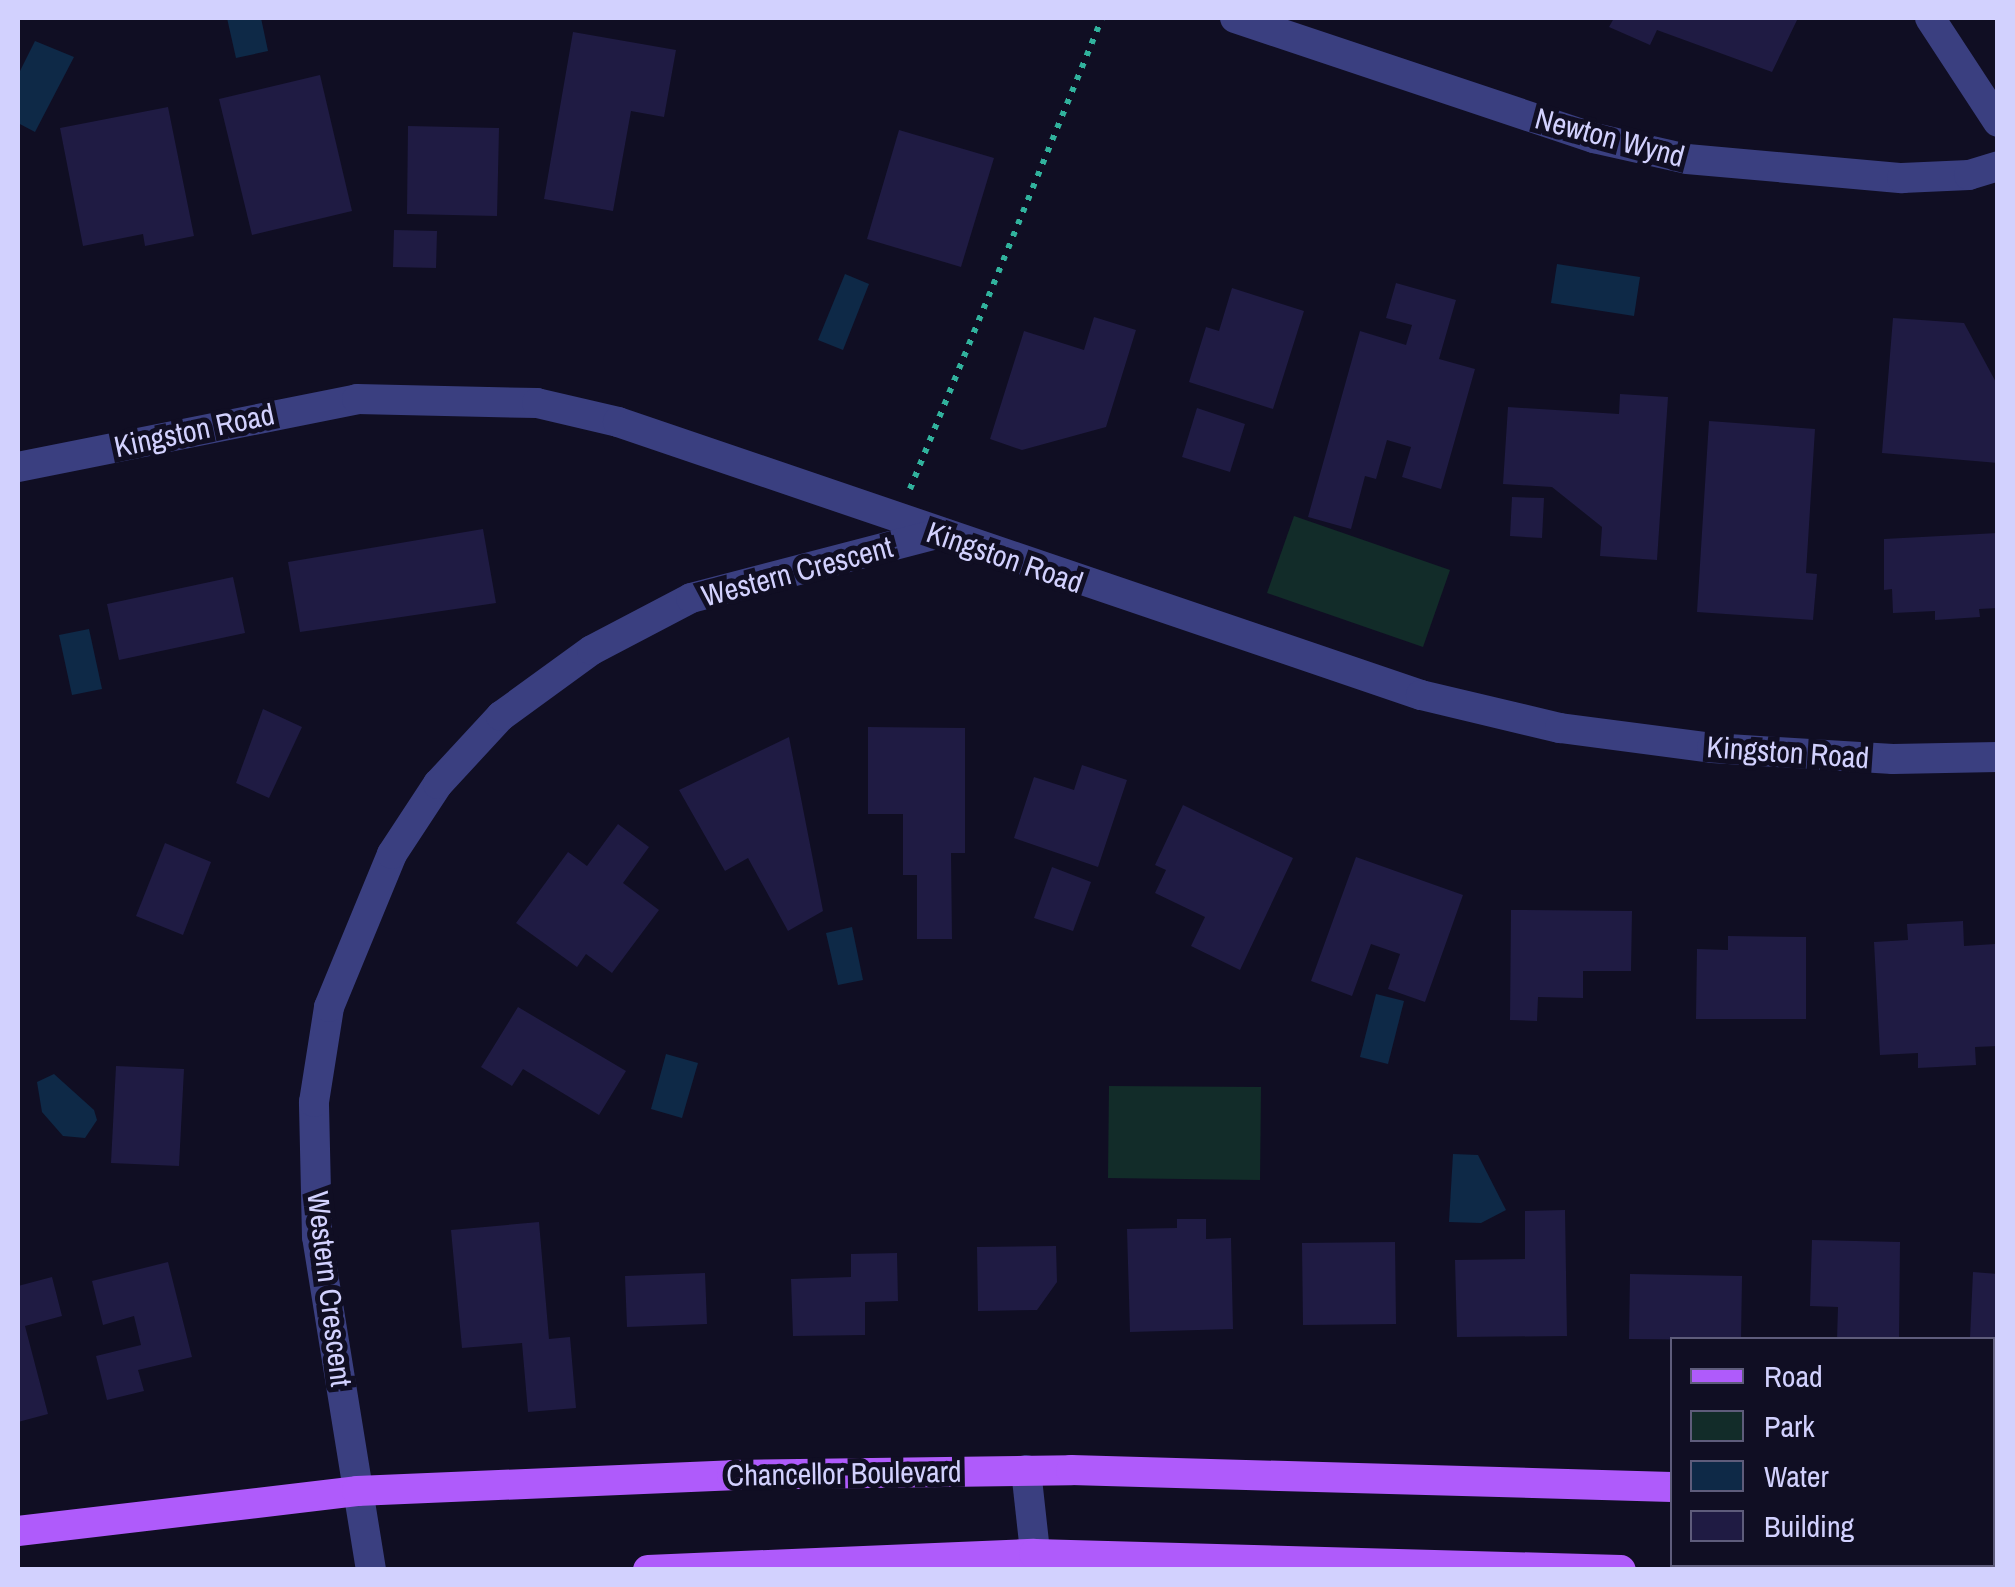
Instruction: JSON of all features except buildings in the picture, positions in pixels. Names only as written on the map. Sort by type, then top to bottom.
[{"type":"main road","name":"Chancellor Boulevard","points":[[18,1531],[358,1491],[1026,1470],[1670,1487]]},
{"type":"main road","points":[[648,1570],[1035,1562],[1621,1570]]},
{"type":"street","name":"Newton Wynd","points":[[1235,18],[1594,138],[1687,159],[1902,178],[1970,176],[1998,166]]},
{"type":"street","points":[[1930,18],[1998,122]]},
{"type":"street","name":"Kingston Road","points":[[18,467],[357,399],[536,403],[618,422],[936,534],[1420,695],[1560,728],[1712,748],[1890,759],[1998,756]]},
{"type":"street","name":"Western Crescent","points":[[372,1570],[317,1237],[314,1102],[329,1007],[392,854],[438,784],[502,716],[592,650],[690,598],[936,534]]},
{"type":"street","points":[[1026,1470],[1035,1562]]},
{"type":"path","points":[[897,520],[1102,18]]},
{"type":"green space","points":[[1294,516],[1450,570],[1423,647],[1267,593]]},
{"type":"green space","points":[[1109,1086],[1261,1087],[1260,1180],[1108,1178]]},
{"type":"water","points":[[227,18],[261,18],[268,51],[236,58]]},
{"type":"water","points":[[35,41],[74,57],[35,132],[18,123],[18,75]]},
{"type":"water","points":[[1557,264],[1640,277],[1634,316],[1551,303]]},
{"type":"water","points":[[845,274],[869,284],[843,350],[818,340]]},
{"type":"water","points":[[89,629],[102,689],[72,695],[59,635]]},
{"type":"water","points":[[852,927],[863,980],[838,985],[826,933]]},
{"type":"water","points":[[1376,994],[1404,1001],[1388,1064],[1360,1057]]},
{"type":"water","points":[[666,1054],[698,1063],[682,1118],[651,1109]]},
{"type":"water","points":[[54,1074],[94,1110],[97,1120],[85,1138],[63,1136],[42,1112],[37,1082]]},
{"type":"water","points":[[1453,1154],[1478,1155],[1506,1210],[1481,1223],[1449,1222]]}]
